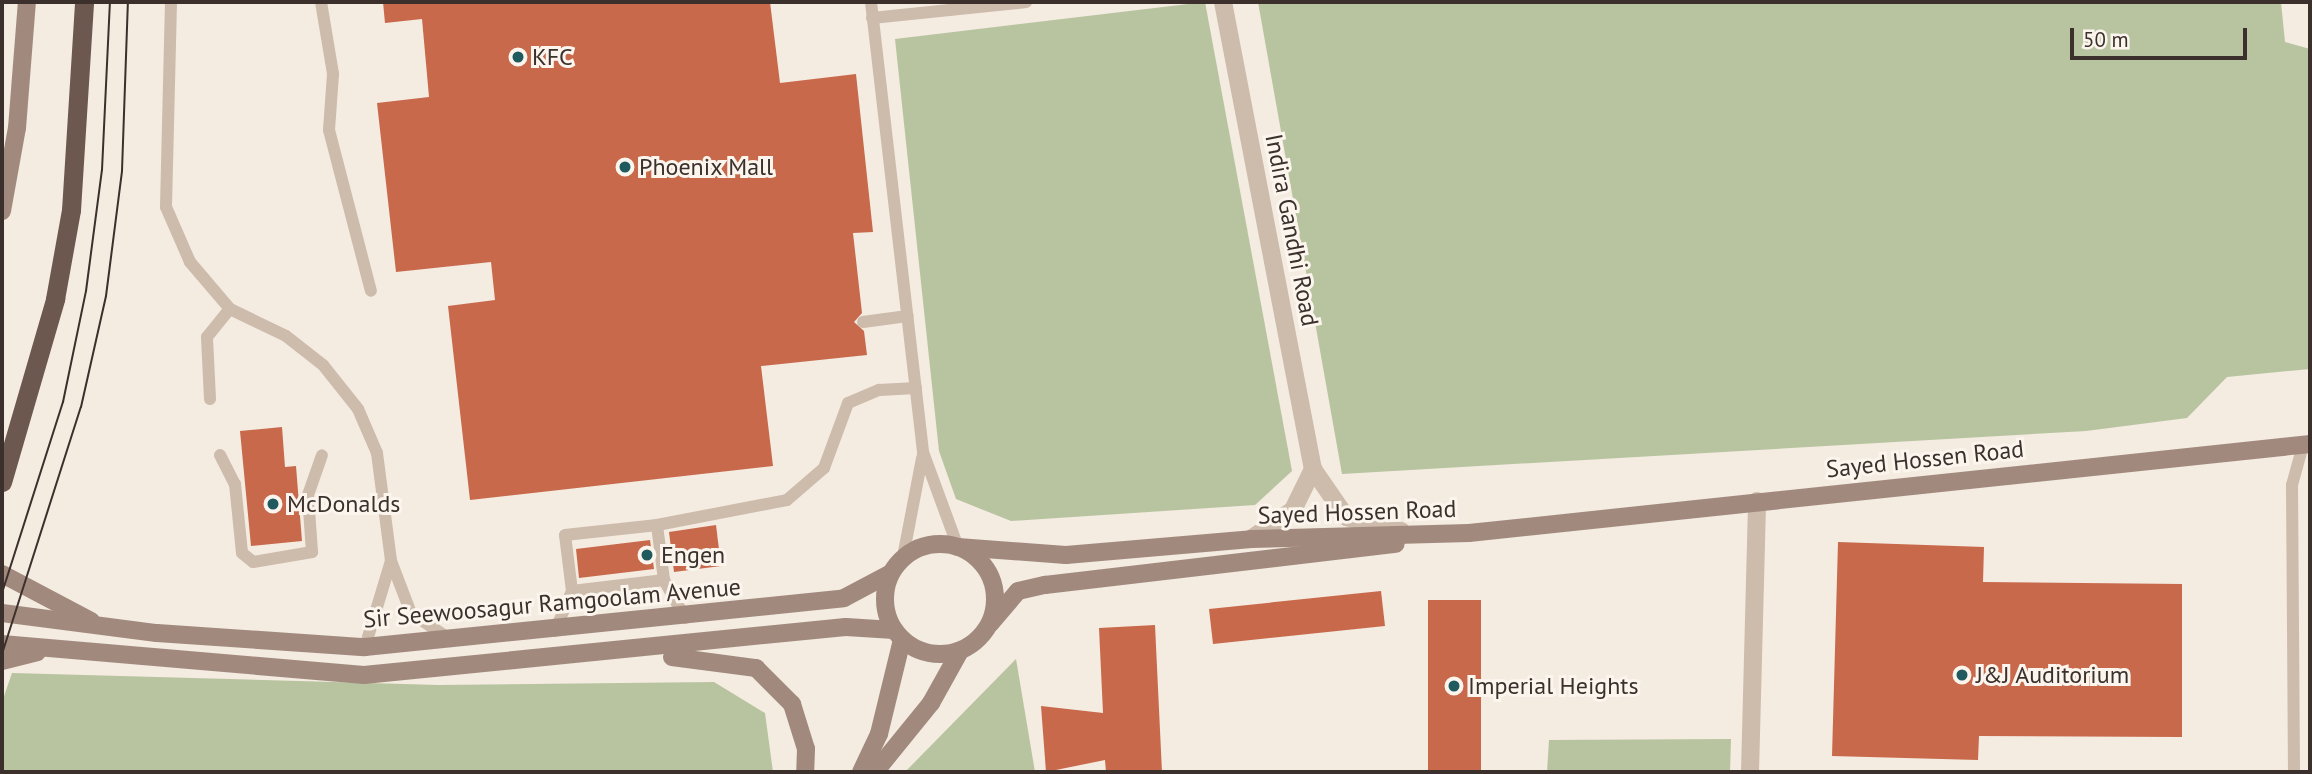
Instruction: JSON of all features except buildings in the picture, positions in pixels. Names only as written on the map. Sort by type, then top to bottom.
[{"type":"highway","points":[[2,482],[55,299],[71,210],[84,2]]},
{"type":"main road","points":[[2,211],[17,128],[27,2]]},
{"type":"main road","name":"Sayed Hossen Road","points":[[990,624],[1018,591],[1045,585],[1252,566],[1469,533],[1757,501],[2306,445]]},
{"type":"main road","name":"Sayed Hossen Road","points":[[958,547],[1066,555],[1251,539],[1469,533]]},
{"type":"main road","points":[[861,772],[879,734],[898,635],[884,602],[891,573],[904,557],[929,545],[958,547],[987,570],[995,606],[990,624],[960,651],[926,709],[875,772]]},
{"type":"main road","points":[[2,573],[93,623]]},
{"type":"main road","name":"Sir Seewoosagur Ramgoolam Avenue","points":[[2,613],[236,641],[365,647],[554,632],[844,598],[891,573]]},
{"type":"main road","points":[[2,644],[47,650],[363,675],[594,657],[846,627],[898,635],[940,655],[960,651]]},
{"type":"main road","points":[[2,660],[47,650]]},
{"type":"main road","points":[[594,657],[707,657],[756,668],[792,704],[806,749],[805,772]]},
{"type":"street","name":"Indira Gandhi Road","points":[[1223,2],[1313,469],[1346,517],[1414,534]]},
{"type":"street","points":[[1251,539],[1293,510],[1313,469]]},
{"type":"street","points":[[1750,772],[1757,501]]},
{"type":"lane","points":[[171,2],[166,207],[190,262],[230,309],[286,336],[323,365],[358,408],[377,453],[391,561],[411,613],[451,640]]},
{"type":"lane","points":[[321,2],[333,74],[331,142],[371,291]]},
{"type":"lane","points":[[871,2],[923,452],[958,547]]},
{"type":"lane","points":[[872,18],[1026,2]]},
{"type":"lane","points":[[210,400],[207,337],[230,309]]},
{"type":"lane","points":[[863,321],[908,316]]},
{"type":"lane","points":[[554,632],[572,591],[565,536],[657,525],[787,500],[824,468],[848,403],[879,390],[916,388]]},
{"type":"lane","points":[[2294,772],[2292,485],[2306,445]]},
{"type":"lane","points":[[904,557],[923,452]]},
{"type":"lane","points":[[220,455],[235,484],[242,553],[253,562],[312,552],[308,495],[323,455]]},
{"type":"lane","points":[[657,525],[664,580],[685,618]]},
{"type":"lane","points":[[365,647],[391,561]]},
{"type":"lane","points":[[572,591],[664,580]]},
{"type":"green space","points":[[1205,2],[1292,471],[1255,505],[1011,521],[956,499],[939,451],[895,39]]},
{"type":"green space","points":[[1258,2],[2281,2],[2285,42],[2310,49],[2310,369],[2227,377],[2187,418],[2086,431],[1342,474]]},
{"type":"green space","points":[[1016,659],[1035,772],[905,772]]},
{"type":"green space","points":[[12,673],[439,685],[714,682],[765,713],[773,772],[2,772],[2,702]]},
{"type":"green space","points":[[1731,739],[1730,772],[1547,772],[1549,740]]},
{"type":"tram line","points":[[2,593],[63,402],[86,291],[102,170],[110,2]]},
{"type":"tram line","points":[[2,654],[81,407],[106,296],[122,171],[128,2]]},
{"type":"place","name":"KFC","points":[[518,57]]},
{"type":"place","name":"Phoenix Mall","points":[[625,167]]},
{"type":"place","name":"McDonalds","points":[[273,504]]},
{"type":"place","name":"Engen","points":[[647,555]]},
{"type":"place","name":"J&J Auditorium","points":[[1962,675]]},
{"type":"place","name":"Imperial Heights","points":[[1454,686]]}]
